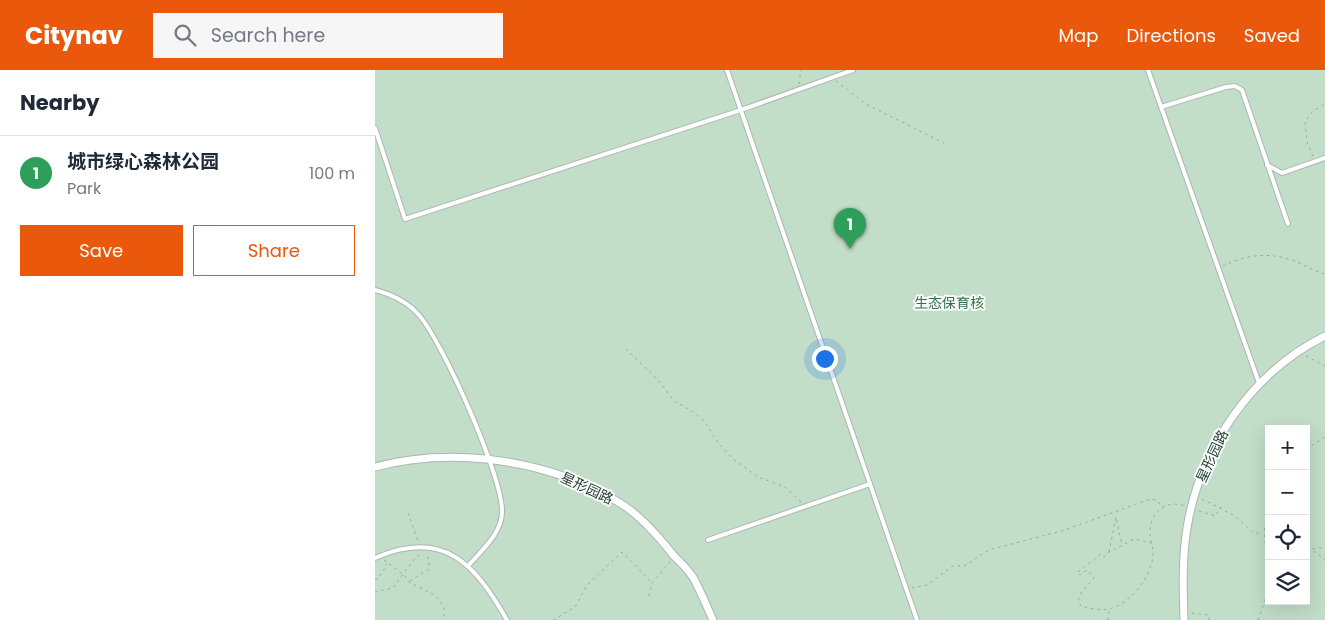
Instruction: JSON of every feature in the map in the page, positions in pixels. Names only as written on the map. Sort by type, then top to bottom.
[{"type":"street","name":"星形园路","points":[[1184,620],[1183,559],[1191,508],[1216,443],[1229,421],[1259,383],[1303,349],[1325,336]]},
{"type":"street","name":"星形园路","points":[[375,467],[401,460],[461,458],[511,463],[571,477],[621,504],[661,540],[693,578],[713,620]]},
{"type":"lane","points":[[727,70],[917,620]]},
{"type":"lane","points":[[375,128],[405,219],[741,110],[853,70]]},
{"type":"lane","points":[[1148,70],[1259,383]]},
{"type":"lane","points":[[1161,107],[1235,86],[1242,90],[1287,224]]},
{"type":"lane","points":[[1267,165],[1282,173],[1325,158]]},
{"type":"lane","points":[[375,290],[402,301],[417,313],[430,329],[466,405],[489,460],[501,497],[502,513],[499,528],[468,566]]},
{"type":"lane","points":[[708,540],[870,484]]},
{"type":"lane","points":[[375,558],[404,548],[418,547],[448,553],[468,566],[487,585],[507,620]]},
{"type":"path","points":[[799,89],[801,70]]},
{"type":"path","points":[[831,78],[866,104],[944,143]]},
{"type":"path","points":[[1315,162],[1307,142],[1305,122],[1313,111],[1325,104]]},
{"type":"path","points":[[1217,268],[1241,257],[1263,255],[1291,260],[1325,274]]},
{"type":"path","points":[[626,349],[658,380],[674,402],[695,413],[704,421],[719,444],[733,459],[757,477],[785,487],[805,507]]},
{"type":"path","points":[[1303,349],[1307,358],[1325,366]]},
{"type":"path","points":[[1310,446],[1325,437]]},
{"type":"path","points":[[1194,497],[1221,507],[1235,516],[1252,532],[1263,534]]},
{"type":"path","points":[[907,590],[927,585],[953,566],[965,566],[989,550],[1065,530],[1150,499],[1156,500],[1163,507]]},
{"type":"path","points":[[1152,543],[1134,539],[1109,552],[1104,557],[1101,554],[1077,573],[1081,575],[1087,570],[1094,578],[1081,594],[1078,601],[1081,606],[1109,609],[1129,597],[1143,584],[1153,557],[1151,525],[1157,513],[1163,507],[1175,503],[1215,516],[1221,507]]},
{"type":"path","points":[[408,513],[418,540],[418,547]]},
{"type":"path","points":[[1258,620],[1266,599],[1269,577],[1263,534],[1267,515]]},
{"type":"path","points":[[1109,552],[1116,517],[1122,546]]},
{"type":"path","points":[[1312,550],[1325,547]]},
{"type":"path","points":[[375,592],[393,588],[415,558],[429,548]]},
{"type":"path","points":[[409,582],[429,569],[429,548]]},
{"type":"path","points":[[1312,550],[1325,560]]},
{"type":"path","points":[[553,620],[575,607],[587,586],[622,552],[651,583]]},
{"type":"path","points":[[380,556],[387,564],[392,565],[404,575],[409,582],[436,596],[444,607],[444,620]]},
{"type":"path","points":[[649,596],[651,583],[675,556]]},
{"type":"path","points":[[375,579],[378,579],[387,564]]},
{"type":"path","points":[[1108,620],[1109,609]]},
{"type":"path","points":[[1184,612],[1209,615],[1209,620]]},
{"type":"green space","name":"生态保育核","points":[[375,70],[1325,70],[1325,620],[375,620]]},
{"type":"place","name":"城市绿心森林公园","points":[[850,249]]}]
